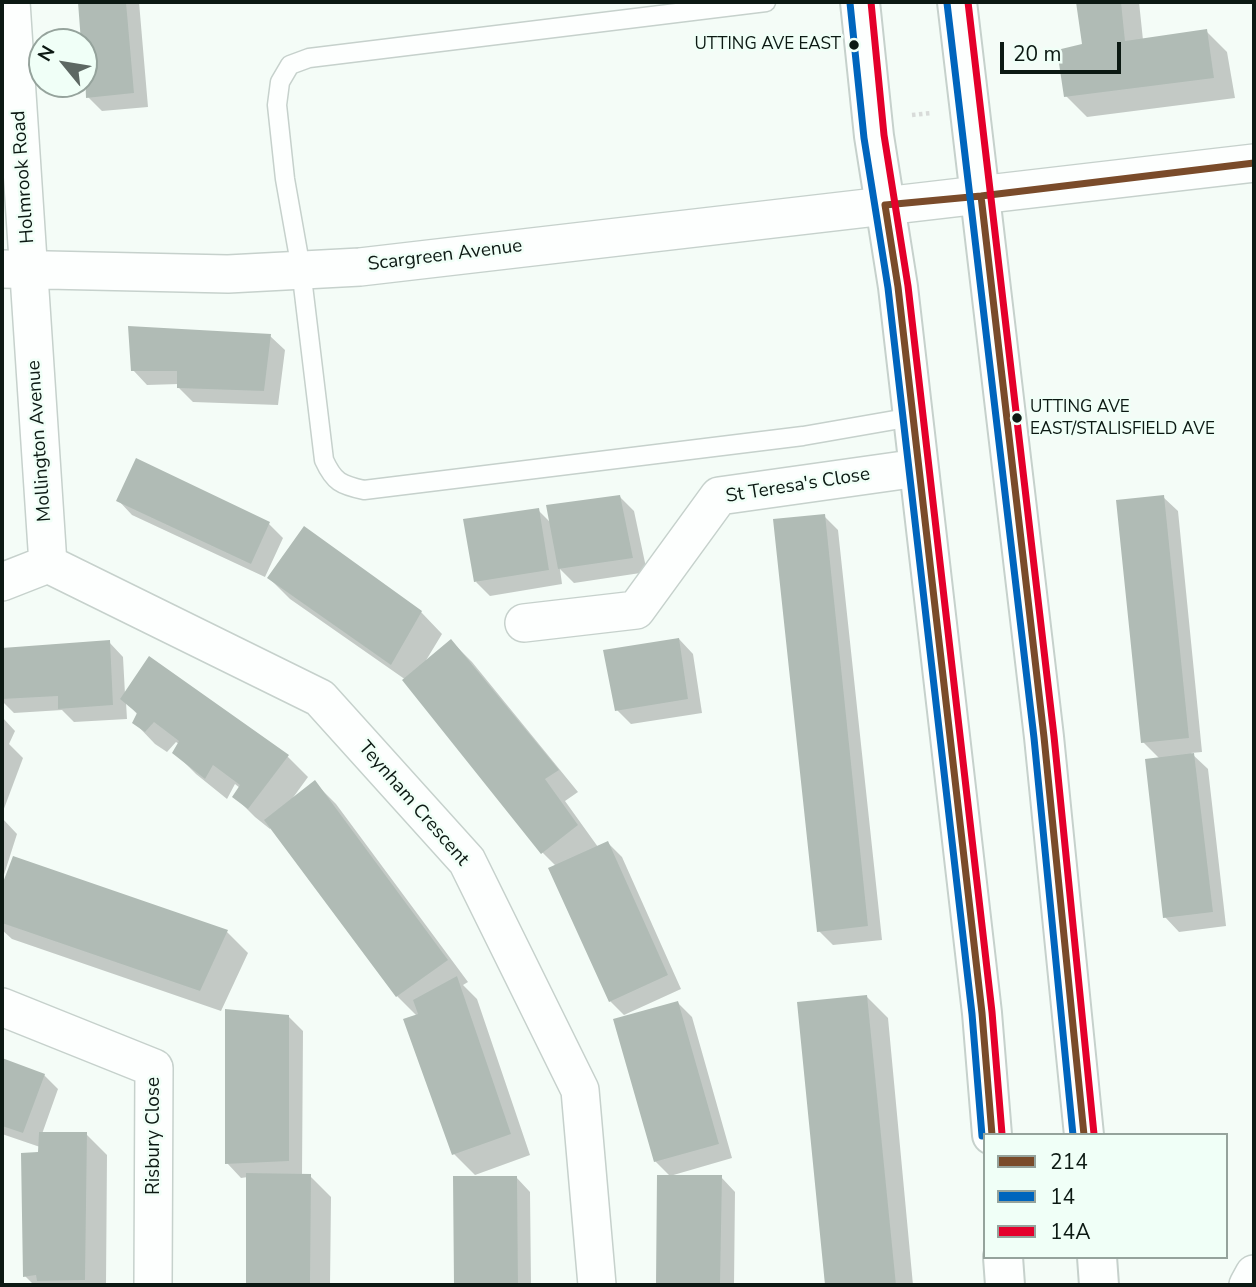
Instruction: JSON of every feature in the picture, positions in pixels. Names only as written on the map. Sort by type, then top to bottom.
[{"type":"street","name":"Holmrook Road","points":[[11,2],[16,269]]},
{"type":"street","points":[[860,2],[874,135],[898,286],[982,1013],[992,1133]]},
{"type":"street","points":[[957,2],[1044,737],[1084,1133]]},
{"type":"street","name":"Scargreen Avenue","points":[[16,269],[229,274],[360,267],[1254,163]]},
{"type":"street","name":"Mollington Avenue","points":[[16,269],[48,564]]},
{"type":"street","name":"St Teresa's Close","points":[[524,623],[636,610],[719,496],[918,468]]},
{"type":"street","points":[[2,582],[48,564]]},
{"type":"street","name":"Teynham Crescent","points":[[48,564],[320,698],[467,861],[580,1090],[597,1285]]},
{"type":"street","name":"Risbury Close","points":[[2,1007],[154,1068],[153,1285]]},
{"type":"street","points":[[1003,1259],[1006,1285]]},
{"type":"street","points":[[1097,1259],[1100,1285]]},
{"type":"street","points":[[1248,1285],[1254,1274]]},
{"type":"lane","points":[[766,2],[344,53],[309,58],[289,65],[279,82],[277,105],[285,179],[301,269],[324,460],[332,478],[364,491],[803,436],[912,417]]},
{"type":"path","points":[[874,135],[914,133],[912,115],[971,111]]},
{"type":"building","points":[[78,2],[126,2],[134,93],[98,97],[98,28],[80,28]]},
{"type":"building","points":[[1076,2],[1121,2],[1125,41],[1207,29],[1214,78],[1064,97],[1057,50],[1082,44]]},
{"type":"building","points":[[128,326],[271,334],[264,391],[177,388],[177,371],[131,371]]},
{"type":"building","points":[[136,458],[270,522],[251,564],[116,501]]},
{"type":"building","points":[[620,495],[633,558],[558,569],[546,505]]},
{"type":"building","points":[[1164,495],[1189,738],[1141,743],[1116,500]]},
{"type":"building","points":[[539,508],[549,570],[474,582],[463,519]]},
{"type":"building","points":[[825,514],[868,926],[817,932],[773,519]]},
{"type":"building","points":[[304,526],[422,611],[391,665],[267,578]]},
{"type":"building","points":[[679,638],[688,699],[615,711],[603,650]]},
{"type":"building","points":[[451,639],[559,770],[545,779],[578,825],[541,854],[402,680]]},
{"type":"building","points":[[110,640],[113,705],[58,709],[58,696],[2,699],[2,648]]},
{"type":"building","points":[[149,656],[289,755],[248,809],[232,797],[240,785],[213,765],[205,779],[172,753],[179,741],[154,722],[145,732],[132,723],[137,713],[120,699]]},
{"type":"building","points":[[1194,753],[1213,912],[1163,918],[1145,759]]},
{"type":"building","points":[[315,780],[448,960],[396,997],[264,820]]},
{"type":"building","points":[[608,841],[668,975],[609,1002],[548,868]]},
{"type":"building","points":[[13,856],[228,930],[200,991],[2,923],[2,885]]},
{"type":"building","points":[[457,976],[511,1134],[452,1155],[403,1019],[418,1014],[413,1000]]},
{"type":"building","points":[[867,995],[896,1285],[825,1285],[797,1002]]},
{"type":"building","points":[[678,1001],[719,1144],[654,1162],[613,1019]]},
{"type":"building","points":[[225,1009],[289,1015],[289,1161],[225,1164]]},
{"type":"building","points":[[2,1058],[45,1074],[23,1133],[2,1126]]},
{"type":"building","points":[[39,1132],[87,1132],[85,1280],[37,1281],[36,1275],[23,1277],[21,1153],[38,1152]]},
{"type":"building","points":[[246,1173],[311,1174],[310,1285],[246,1285]]},
{"type":"building","points":[[657,1175],[722,1175],[720,1285],[656,1285]]},
{"type":"building","points":[[453,1176],[517,1176],[518,1285],[454,1285]]},
{"type":"transit line","name":"14A","points":[[871,2],[884,135],[908,286],[992,1012],[1002,1133]]},
{"type":"transit line","name":"14A","points":[[968,2],[1054,736],[1094,1133]]},
{"type":"transit line","name":"14","points":[[850,3],[864,138],[888,288],[972,1014],[982,1136]]},
{"type":"transit line","name":"14","points":[[947,3],[1034,738],[1073,1133]]},
{"type":"transit line","name":"214","points":[[992,1133],[982,1013],[898,287],[885,205],[1254,163]]},
{"type":"transit line","name":"214","points":[[981,196],[1044,737],[1084,1133]]},
{"type":"place","name":"UTTING AVE EAST","points":[[854,45]]},
{"type":"place","name":"UTTING AVE EAST/STALISFIELD AVE","points":[[1017,418]]}]
